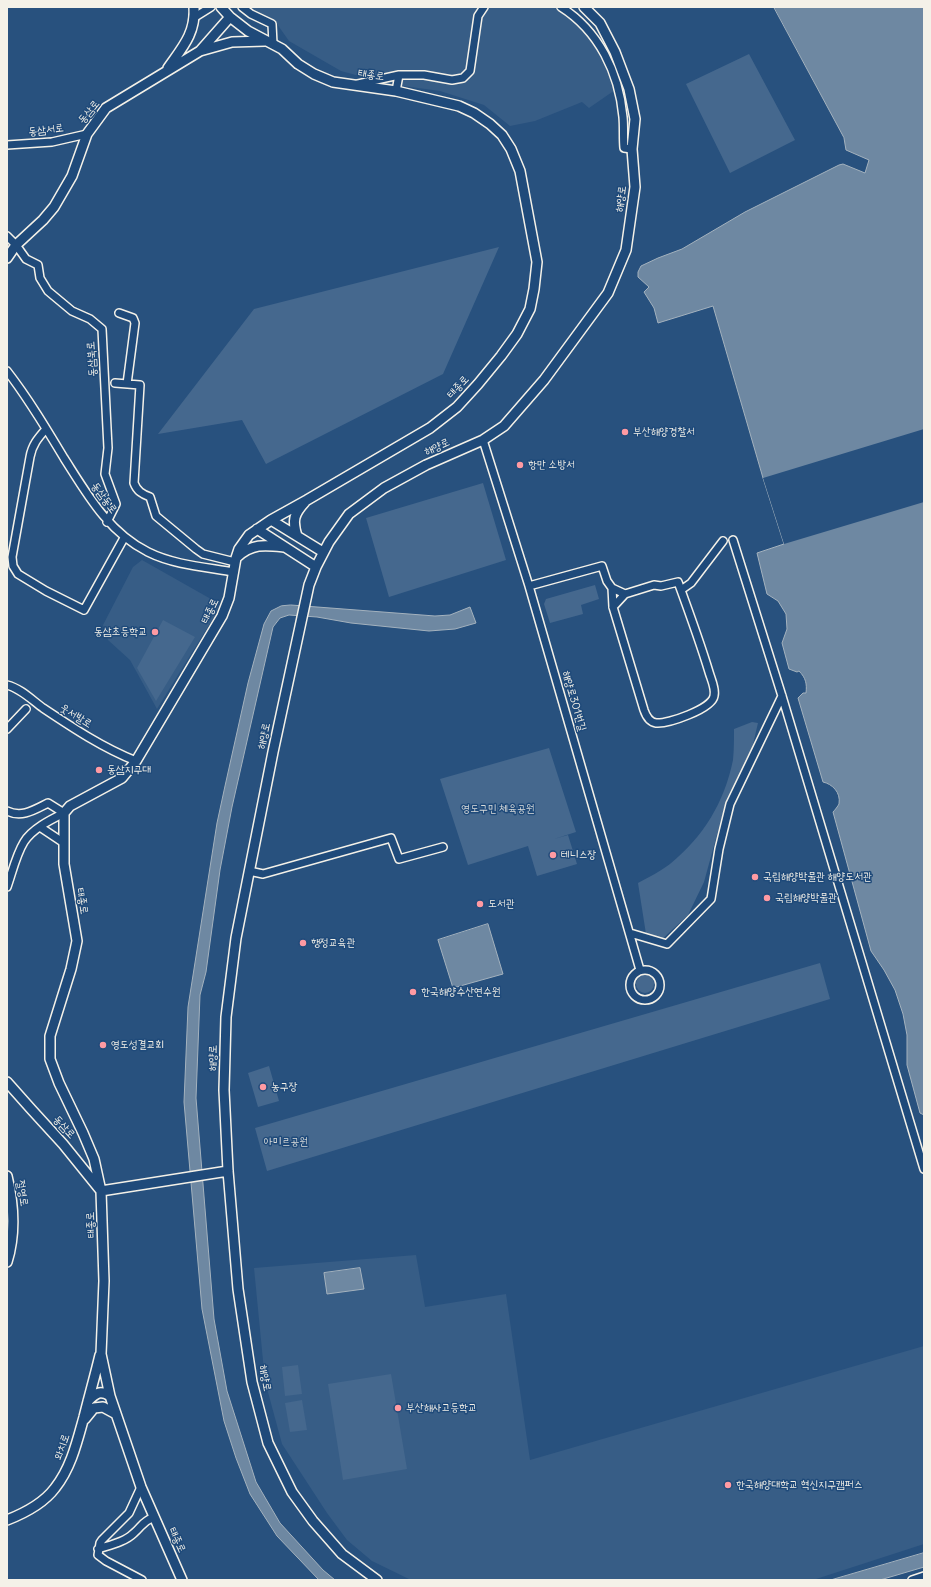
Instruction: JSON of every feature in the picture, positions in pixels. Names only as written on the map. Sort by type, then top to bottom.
[{"type":"main road","points":[[165,72],[189,38],[195,17],[194,7]]},
{"type":"main road","name":"태종로","points":[[182,1580],[141,1487],[110,1396],[101,1354],[104,1281],[101,1191],[94,1159],[53,1069],[50,1054],[50,1036],[71,969],[77,941],[66,878],[64,813],[70,806],[122,778],[136,761],[222,616],[229,598],[239,549],[245,540],[257,528],[417,435],[457,407],[502,356],[517,334],[530,309],[537,262],[528,205],[520,171],[511,149],[502,135],[474,113],[459,106],[396,91],[333,82],[314,74],[298,64],[282,49],[248,31],[230,17],[221,7]]},
{"type":"main road","name":"해양로","points":[[377,1580],[342,1554],[313,1521],[292,1492],[268,1443],[252,1382],[238,1288],[228,1171],[224,1090],[226,1017],[236,938],[309,585],[323,552],[349,514],[384,488],[426,465],[483,440],[504,426],[544,380],[608,293],[626,250],[635,187],[632,149],[634,119],[629,89],[623,72],[600,23],[584,7]]},
{"type":"main road","name":"동삼로","points":[[7,258],[16,245],[43,220],[54,207],[72,176],[87,134],[106,108],[200,51],[230,17]]},
{"type":"main road","points":[[200,51],[232,42],[269,42]]},
{"type":"main road","points":[[297,536],[294,527],[294,517],[307,500]]},
{"type":"main road","points":[[271,520],[323,552]]},
{"type":"main road","points":[[257,528],[316,567]]},
{"type":"main road","points":[[236,560],[246,549],[256,546],[287,547]]},
{"type":"main road","name":"동삼로","points":[[7,1082],[64,1144],[101,1191]]},
{"type":"main road","points":[[101,1191],[228,1171]]},
{"type":"main road","name":"절영로","points":[[7,1176],[12,1195],[14,1216],[13,1236],[7,1262]]},
{"type":"main road","name":"와치로","points":[[7,1520],[23,1514],[36,1506],[55,1489],[64,1476],[72,1459],[101,1354]]},
{"type":"main road","points":[[88,1401],[96,1394],[104,1392],[110,1396]]},
{"type":"main road","points":[[83,1421],[94,1408],[104,1407],[116,1414]]},
{"type":"street","points":[[195,17],[211,7]]},
{"type":"street","points":[[242,7],[251,14],[272,24],[269,42]]},
{"type":"street","points":[[354,85],[399,75],[424,75],[452,80],[464,78],[470,71],[478,16],[484,7]]},
{"type":"street","points":[[561,7],[587,27],[594,36],[608,61],[615,78],[620,97],[623,117],[624,148],[632,149]]},
{"type":"street","points":[[396,91],[399,75]]},
{"type":"street","name":"동삼서로","points":[[7,145],[52,142],[87,134]]},
{"type":"street","name":"동삼북로","points":[[7,236],[16,245],[26,259],[38,264],[40,278],[48,291],[72,312],[90,319],[102,329],[108,448],[105,474],[116,504],[107,522]]},
{"type":"street","points":[[119,313],[133,318],[135,323],[127,384]]},
{"type":"street","name":"동삼동로","points":[[7,371],[23,392],[90,499],[107,522],[124,538],[148,552],[176,562],[234,572]]},
{"type":"street","points":[[115,383],[140,384],[134,483],[136,488],[141,493],[150,497],[156,516],[196,549],[203,554],[236,560]]},
{"type":"street","points":[[46,429],[37,438],[32,448],[30,457],[12,557],[13,566],[18,574],[46,591],[84,610],[124,538]]},
{"type":"street","name":"해양로301번길","points":[[483,440],[529,586],[640,970]]},
{"type":"street","points":[[733,540],[782,696],[924,1169]]},
{"type":"street","points":[[681,590],[691,583],[723,541]]},
{"type":"street","points":[[529,586],[602,566],[607,581],[612,588],[625,594]]},
{"type":"street","points":[[612,588],[613,607],[646,716],[655,723],[662,722],[699,711],[713,701],[715,695],[707,665],[678,582],[661,586],[654,585],[625,594],[613,607]]},
{"type":"street","name":"웃서발로","points":[[7,685],[13,687],[109,750],[136,761]]},
{"type":"street","points":[[630,933],[667,944],[711,899],[719,849],[730,804],[782,696]]},
{"type":"street","points":[[7,729],[26,709]]},
{"type":"street","points":[[7,811],[14,814],[29,813],[48,803],[64,813]]},
{"type":"street","points":[[7,887],[21,847],[31,834],[51,819],[64,813]]},
{"type":"street","points":[[40,827],[64,843]]},
{"type":"street","points":[[249,871],[263,874],[391,838],[399,859],[443,847]]},
{"type":"street","points":[[640,970],[654,972],[660,980],[660,990],[658,994],[650,1000],[645,1001],[635,997],[630,987],[632,977],[640,970]]},
{"type":"street","points":[[98,1552],[102,1540],[129,1513],[141,1487]]},
{"type":"street","points":[[98,1552],[134,1534],[144,1521],[154,1517]]},
{"type":"street","points":[[98,1552],[106,1561],[142,1580]]},
{"type":"street","points":[[912,1580],[924,1576]]},
{"type":"shaded area","points":[[250,7],[558,7],[592,36],[611,72],[615,90],[589,108],[582,102],[535,121],[510,126],[484,105],[440,91],[389,84],[341,71],[289,41],[277,24]]},
{"type":"shaded area","points":[[774,7],[924,7],[924,1115],[920,1113],[907,1065],[907,1035],[903,1014],[895,990],[871,951],[833,812],[839,804],[839,796],[833,787],[823,782],[798,698],[803,693],[806,693],[806,681],[799,671],[797,672],[789,669],[782,643],[787,629],[786,614],[778,601],[767,594],[757,553],[784,544],[763,478],[713,306],[658,323],[654,308],[644,292],[649,287],[638,277],[638,272],[641,266],[682,249],[745,212],[839,165],[843,164],[865,173],[869,160],[846,150],[844,138]]},
{"type":"shaded area","name":"동삼초등학교","points":[[142,560],[218,603],[217,612],[157,709],[130,660],[108,640],[103,625],[133,567]]},
{"type":"shaded area","points":[[291,605],[435,616],[450,615],[470,607],[476,623],[455,629],[429,631],[289,615],[280,618],[273,627],[232,807],[220,870],[206,972],[200,995],[196,1098],[214,1319],[227,1391],[256,1482],[280,1523],[323,1570],[335,1580],[319,1580],[277,1536],[250,1494],[224,1421],[202,1309],[184,1102],[188,1007],[217,823],[248,683],[264,624],[271,611],[281,606]]},
{"type":"shaded area","points":[[488,924],[503,974],[453,988],[438,940]]},
{"type":"shaded area","points":[[416,1255],[425,1307],[506,1294],[530,1460],[924,1346],[924,1544],[813,1580],[411,1580],[372,1561],[347,1540],[327,1513],[282,1444],[265,1381],[254,1268]]},
{"type":"shaded area","points":[[360,1268],[364,1289],[327,1294],[324,1273]]},
{"type":"shaded area","points":[[924,1553],[924,1567],[880,1580],[831,1580]]},
{"type":"green space","points":[[749,54],[795,140],[730,173],[686,84]]},
{"type":"green space","points":[[499,247],[443,374],[266,464],[242,420],[158,434],[254,309]]},
{"type":"green space","points":[[483,483],[506,560],[389,597],[366,518]]},
{"type":"green space","points":[[595,585],[599,599],[581,605],[583,614],[550,623],[544,604],[546,599]]},
{"type":"green space","points":[[163,620],[195,637],[156,701],[137,668]]},
{"type":"green space","points":[[752,722],[758,723],[750,757],[727,798],[704,882],[688,915],[659,942],[646,934],[638,883],[659,872],[670,864],[703,830],[718,804],[729,776],[733,760],[734,729]]},
{"type":"green space","name":"영도구민 체육공원","points":[[549,748],[576,832],[554,839],[568,835],[577,864],[537,876],[528,846],[468,865],[440,779]]},
{"type":"green space","name":"아미르공원","points":[[820,963],[830,999],[267,1171],[255,1128]]},
{"type":"green space","points":[[641,975],[649,975],[654,980],[652,991],[649,993],[641,993],[636,988],[636,980]]},
{"type":"green space","name":"농구장","points":[[269,1066],[279,1101],[258,1107],[248,1073]]},
{"type":"green space","points":[[298,1365],[302,1394],[285,1396],[282,1367]]},
{"type":"green space","points":[[391,1374],[407,1469],[343,1480],[328,1384]]},
{"type":"green space","points":[[302,1400],[307,1430],[290,1432],[285,1403]]},
{"type":"pier","points":[[924,429],[924,502],[784,544],[763,478]]},
{"type":"place","name":"부산해양경찰서","points":[[625,432]]},
{"type":"place","name":"항만 소방서","points":[[520,465]]},
{"type":"place","name":"동삼초등학교","points":[[155,632]]},
{"type":"place","name":"동삼지구대","points":[[99,770]]},
{"type":"place","name":"테니스장","points":[[553,855]]},
{"type":"place","name":"국립해양박물관 해양도서관","points":[[755,877]]},
{"type":"place","name":"국립해양박물관","points":[[767,898]]},
{"type":"place","name":"도서관","points":[[480,904]]},
{"type":"place","name":"행정교육관","points":[[303,943]]},
{"type":"place","name":"한국해양수산연수원","points":[[413,992]]},
{"type":"place","name":"영도성결교회","points":[[103,1045]]},
{"type":"place","name":"농구장","points":[[263,1087]]},
{"type":"place","name":"부산해사고등학교","points":[[398,1408]]},
{"type":"place","name":"한국해양대학교 혁신지구캠퍼스","points":[[728,1485]]}]
